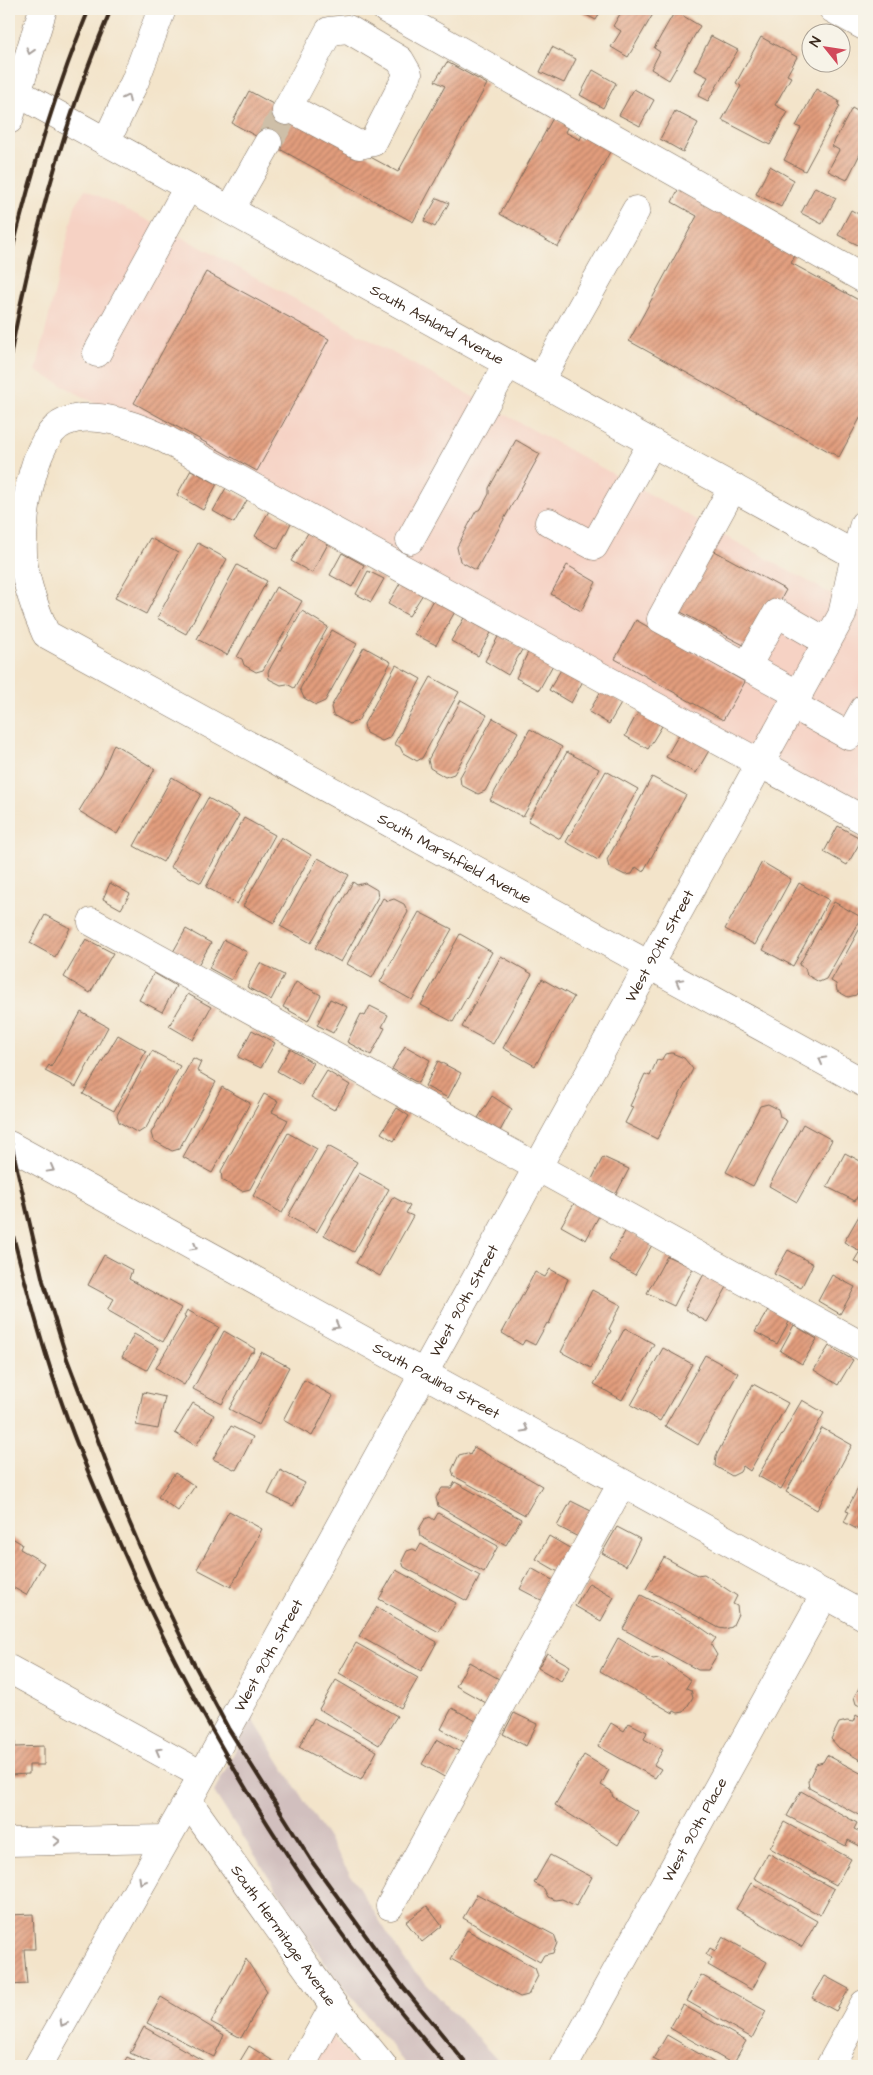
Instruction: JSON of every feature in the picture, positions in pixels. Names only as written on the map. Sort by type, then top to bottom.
[{"type":"street","points":[[9,120],[13,91],[44,9]]},
{"type":"street","points":[[106,142],[135,82],[162,9]]},
{"type":"street","points":[[386,9],[864,279]]},
{"type":"street","points":[[833,9],[864,26]]},
{"type":"street","points":[[348,29],[400,60],[408,74],[372,142],[359,145],[287,109],[329,31],[348,29]]},
{"type":"street","name":"South Ashland Avenue","points":[[13,91],[860,557]]},
{"type":"street","points":[[230,210],[268,143]]},
{"type":"street","points":[[97,353],[188,187]]},
{"type":"street","points":[[540,381],[636,210]]},
{"type":"street","points":[[410,540],[508,363]]},
{"type":"street","name":"South Marshfield Avenue","points":[[760,764],[161,436],[110,420],[86,418],[64,422],[48,436],[41,449],[35,468],[24,525],[24,564],[32,603],[46,634],[864,1083]]},
{"type":"street","points":[[549,522],[594,546],[652,443]]},
{"type":"street","points":[[733,487],[661,619],[746,666],[849,736],[864,709]]},
{"type":"street","name":"West 90th Street","points":[[38,2066],[188,1801],[828,642],[842,615],[860,557],[864,524]]},
{"type":"street","points":[[746,666],[777,613],[828,642]]},
{"type":"street","points":[[760,764],[864,820]]},
{"type":"street","points":[[92,922],[864,1347]]},
{"type":"street","name":"South Paulina Street","points":[[9,1145],[864,1616]]},
{"type":"street","points":[[390,1906],[622,1483]]},
{"type":"street","name":"West 90th Place","points":[[564,2066],[825,1594]]},
{"type":"street","points":[[9,1670],[202,1775]]},
{"type":"street","name":"South Hermitage Avenue","points":[[188,1801],[334,2006],[382,2066]]},
{"type":"street","points":[[9,1842],[166,1839]]},
{"type":"street","points":[[830,2066],[864,2004]]},
{"type":"street","points":[[301,2066],[334,2006]]},
{"type":"shaded area","points":[[85,189],[193,243],[864,612],[864,820],[36,371],[75,206]]},
{"type":"shaded area","points":[[252,1718],[405,1961],[503,2066],[407,2066],[324,1962],[214,1792]]},
{"type":"shaded area","points":[[324,2026],[357,2066],[301,2066]]},
{"type":"building","points":[[584,9],[602,9],[596,20],[582,13]]},
{"type":"building","points":[[623,9],[656,9],[628,57],[611,47],[621,31],[613,26]]},
{"type":"building","points":[[675,11],[700,26],[669,80],[651,69],[660,52],[654,48]]},
{"type":"building","points":[[711,36],[738,50],[708,101],[698,96],[708,77],[694,70]]},
{"type":"building","points":[[761,37],[797,57],[787,75],[791,77],[775,105],[788,112],[770,145],[722,120],[741,86],[736,83]]},
{"type":"building","points":[[552,47],[576,59],[564,83],[540,72]]},
{"type":"building","points":[[447,62],[487,84],[413,222],[232,123],[249,91],[398,172],[445,86],[435,81]]},
{"type":"building","points":[[593,70],[616,83],[603,108],[580,95]]},
{"type":"building","points":[[634,89],[654,100],[640,126],[619,115]]},
{"type":"building","points":[[816,89],[839,101],[838,105],[840,106],[805,171],[784,160],[801,128],[796,126]]},
{"type":"building","points":[[852,108],[864,115],[864,146],[847,180],[828,171],[839,150],[832,146]]},
{"type":"building","points":[[675,111],[698,123],[683,152],[660,139]]},
{"type":"building","points":[[553,118],[568,126],[565,132],[580,140],[582,135],[611,150],[558,247],[500,214]]},
{"type":"building","points":[[770,166],[794,180],[781,207],[756,194]]},
{"type":"building","points":[[815,187],[836,198],[822,224],[801,213]]},
{"type":"building","points":[[679,188],[797,252],[791,263],[864,303],[864,411],[839,457],[629,341],[697,216],[672,202]]},
{"type":"building","points":[[437,198],[449,203],[435,227],[424,221]]},
{"type":"building","points":[[851,210],[864,217],[864,238],[860,246],[838,235]]},
{"type":"building","points":[[206,272],[329,339],[257,471],[134,403]]},
{"type":"building","points":[[516,440],[540,454],[476,570],[460,561],[457,547],[476,511],[481,509],[489,494],[489,488]]},
{"type":"building","points":[[191,470],[217,484],[203,510],[177,495]]},
{"type":"building","points":[[226,488],[247,500],[234,523],[213,511]]},
{"type":"building","points":[[269,511],[291,523],[278,549],[255,536]]},
{"type":"building","points":[[308,533],[328,544],[312,573],[291,561]]},
{"type":"building","points":[[150,538],[178,553],[146,614],[115,598]]},
{"type":"building","points":[[198,543],[227,559],[186,634],[157,618]]},
{"type":"building","points":[[711,549],[786,590],[753,650],[677,610]]},
{"type":"building","points":[[342,553],[364,565],[352,587],[330,575]]},
{"type":"building","points":[[237,565],[267,581],[227,655],[197,639]]},
{"type":"building","points":[[567,565],[596,582],[581,611],[551,594]]},
{"type":"building","points":[[368,571],[384,579],[371,602],[356,594]]},
{"type":"building","points":[[402,580],[423,594],[409,616],[388,604]]},
{"type":"building","points":[[276,587],[302,601],[263,670],[256,672],[244,665],[242,659],[237,657]]},
{"type":"building","points":[[434,598],[456,610],[436,645],[414,634]]},
{"type":"building","points":[[302,611],[328,627],[294,688],[287,684],[281,685],[269,679],[268,672]]},
{"type":"building","points":[[465,616],[492,631],[478,656],[451,641]]},
{"type":"building","points":[[636,620],[745,682],[723,720],[615,659]]},
{"type":"building","points":[[332,630],[357,644],[325,701],[316,705],[304,698],[300,689]]},
{"type":"building","points":[[499,635],[523,648],[508,675],[485,661]]},
{"type":"building","points":[[364,647],[391,662],[358,721],[349,724],[333,715],[331,707]]},
{"type":"building","points":[[529,650],[554,663],[539,690],[516,678]]},
{"type":"building","points":[[396,665],[421,679],[389,738],[382,741],[366,733],[364,724]]},
{"type":"building","points":[[562,668],[583,681],[571,703],[549,690]]},
{"type":"building","points":[[431,677],[459,692],[422,758],[417,761],[403,753],[400,747],[394,744]]},
{"type":"building","points":[[601,691],[622,702],[609,724],[589,712]]},
{"type":"building","points":[[461,700],[487,715],[454,774],[445,777],[430,768],[428,760]]},
{"type":"building","points":[[638,712],[662,726],[648,749],[625,736]]},
{"type":"building","points":[[493,718],[518,732],[485,791],[478,794],[461,785],[460,777]]},
{"type":"building","points":[[530,729],[562,747],[523,817],[490,800]]},
{"type":"building","points":[[681,731],[711,747],[696,773],[666,757]]},
{"type":"building","points":[[114,744],[155,769],[117,834],[79,811],[102,773]]},
{"type":"building","points":[[567,752],[599,769],[560,839],[528,821]]},
{"type":"building","points":[[606,771],[638,789],[598,860],[566,842]]},
{"type":"building","points":[[172,777],[201,794],[163,862],[134,846]]},
{"type":"building","points":[[652,777],[686,795],[643,872],[636,867],[632,874],[625,875],[609,867],[607,860]]},
{"type":"building","points":[[208,798],[239,815],[201,883],[170,867]]},
{"type":"building","points":[[244,818],[275,835],[237,904],[206,887]]},
{"type":"building","points":[[838,826],[862,839],[847,865],[824,852]]},
{"type":"building","points":[[281,837],[311,855],[274,923],[243,906]]},
{"type":"building","points":[[318,858],[349,875],[311,943],[280,926]]},
{"type":"building","points":[[762,862],[791,879],[755,945],[725,929]]},
{"type":"building","points":[[353,882],[357,885],[365,883],[377,890],[378,897],[341,962],[315,948]]},
{"type":"building","points":[[110,883],[130,894],[121,909],[103,899]]},
{"type":"building","points":[[799,883],[829,900],[793,966],[763,950]]},
{"type":"building","points":[[383,898],[388,901],[394,899],[404,904],[408,912],[372,978],[347,964]]},
{"type":"building","points":[[834,902],[861,917],[826,979],[819,982],[807,975],[805,968],[799,965]]},
{"type":"building","points":[[419,912],[452,929],[412,1000],[380,982]]},
{"type":"building","points":[[45,915],[70,928],[55,957],[30,943]]},
{"type":"building","points":[[864,921],[864,980],[856,995],[848,997],[837,991],[836,984],[831,981]]},
{"type":"building","points":[[186,929],[211,943],[198,965],[173,952]]},
{"type":"building","points":[[460,934],[492,952],[453,1022],[421,1005]]},
{"type":"building","points":[[86,939],[113,953],[90,993],[64,977]]},
{"type":"building","points":[[224,940],[247,952],[231,980],[209,968]]},
{"type":"building","points":[[501,956],[532,974],[493,1044],[462,1027]]},
{"type":"building","points":[[260,963],[284,975],[271,1000],[247,987]]},
{"type":"building","points":[[154,973],[176,986],[162,1012],[139,1000]]},
{"type":"building","points":[[542,979],[574,997],[535,1066],[503,1048]]},
{"type":"building","points":[[296,982],[321,995],[308,1021],[283,1007]]},
{"type":"building","points":[[188,994],[211,1007],[193,1040],[169,1026]]},
{"type":"building","points":[[330,999],[347,1007],[333,1033],[317,1025]]},
{"type":"building","points":[[370,1006],[388,1015],[382,1027],[385,1028],[371,1055],[347,1042],[361,1014],[365,1016]]},
{"type":"building","points":[[81,1012],[108,1027],[76,1087],[45,1071],[49,1065],[51,1067]]},
{"type":"building","points":[[252,1030],[275,1043],[261,1068],[238,1057]]},
{"type":"building","points":[[118,1035],[146,1051],[114,1111],[83,1094]]},
{"type":"building","points":[[405,1046],[430,1060],[418,1083],[392,1069]]},
{"type":"building","points":[[290,1049],[313,1063],[301,1085],[277,1071]]},
{"type":"building","points":[[152,1051],[180,1066],[146,1128],[138,1133],[119,1122],[117,1115]]},
{"type":"building","points":[[672,1053],[684,1058],[693,1069],[657,1139],[625,1123],[633,1107],[630,1106],[645,1074],[650,1076],[657,1060],[661,1061],[665,1054]]},
{"type":"building","points":[[193,1058],[201,1062],[197,1071],[216,1082],[179,1149],[172,1151],[153,1140],[151,1133]]},
{"type":"building","points":[[438,1061],[461,1073],[448,1098],[425,1086]]},
{"type":"building","points":[[327,1071],[350,1085],[334,1110],[311,1097]]},
{"type":"building","points":[[222,1087],[250,1103],[212,1173],[183,1157]]},
{"type":"building","points":[[264,1094],[278,1101],[272,1112],[288,1120],[250,1189],[242,1191],[222,1180],[221,1171]]},
{"type":"building","points":[[492,1096],[512,1109],[500,1131],[478,1118]]},
{"type":"building","points":[[768,1104],[778,1109],[780,1117],[787,1121],[753,1186],[726,1172],[760,1106]]},
{"type":"building","points":[[397,1108],[409,1116],[394,1141],[381,1133]]},
{"type":"building","points":[[803,1124],[832,1140],[797,1202],[769,1186]]},
{"type":"building","points":[[288,1133],[317,1149],[282,1213],[253,1196]]},
{"type":"building","points":[[328,1146],[357,1162],[317,1232],[288,1216]]},
{"type":"building","points":[[845,1153],[864,1163],[864,1183],[855,1201],[827,1187]]},
{"type":"building","points":[[603,1157],[629,1169],[616,1194],[591,1181]]},
{"type":"building","points":[[359,1173],[389,1189],[354,1252],[324,1235]]},
{"type":"building","points":[[393,1197],[410,1206],[406,1213],[413,1216],[380,1276],[356,1263]]},
{"type":"building","points":[[575,1202],[599,1216],[586,1240],[561,1226]]},
{"type":"building","points":[[864,1207],[863,1266],[854,1261],[860,1251],[844,1242]]},
{"type":"building","points":[[626,1230],[652,1245],[635,1275],[609,1260]]},
{"type":"building","points":[[788,1250],[813,1264],[801,1288],[774,1274]]},
{"type":"building","points":[[104,1255],[132,1270],[129,1279],[181,1308],[163,1342],[107,1310],[114,1299],[88,1285]]},
{"type":"building","points":[[667,1256],[693,1268],[674,1306],[647,1293]]},
{"type":"building","points":[[550,1269],[568,1279],[549,1324],[547,1323],[535,1345],[525,1340],[522,1345],[502,1333],[535,1272],[545,1277]]},
{"type":"building","points":[[704,1274],[727,1287],[707,1322],[685,1309]]},
{"type":"building","points":[[832,1275],[855,1287],[840,1314],[818,1301]]},
{"type":"building","points":[[592,1290],[621,1305],[609,1329],[611,1331],[591,1368],[561,1352]]},
{"type":"building","points":[[769,1308],[790,1320],[777,1344],[755,1332]]},
{"type":"building","points":[[187,1310],[219,1327],[184,1385],[156,1368],[186,1317],[184,1316]]},
{"type":"building","points":[[794,1325],[817,1339],[802,1364],[780,1351]]},
{"type":"building","points":[[625,1328],[654,1344],[622,1400],[594,1384]]},
{"type":"building","points":[[224,1331],[255,1349],[253,1353],[251,1352],[222,1404],[193,1389]]},
{"type":"building","points":[[134,1334],[159,1348],[147,1370],[122,1357]]},
{"type":"building","points":[[829,1346],[853,1360],[838,1385],[814,1370]]},
{"type":"building","points":[[663,1348],[692,1364],[660,1421],[631,1405]]},
{"type":"building","points":[[261,1352],[289,1367],[259,1425],[229,1409]]},
{"type":"building","points":[[705,1355],[738,1373],[698,1445],[665,1426]]},
{"type":"building","points":[[304,1380],[333,1396],[312,1436],[283,1420]]},
{"type":"building","points":[[753,1384],[788,1403],[750,1471],[743,1466],[740,1472],[732,1476],[715,1466],[716,1456]]},
{"type":"building","points":[[143,1392],[165,1397],[158,1429],[136,1425]]},
{"type":"building","points":[[802,1400],[824,1413],[781,1489],[758,1476]]},
{"type":"building","points":[[193,1403],[214,1415],[196,1446],[175,1433]]},
{"type":"building","points":[[231,1426],[253,1437],[236,1470],[213,1459]]},
{"type":"building","points":[[822,1428],[852,1445],[817,1510],[786,1492]]},
{"type":"building","points":[[474,1447],[542,1486],[525,1515],[454,1476],[452,1470],[459,1455],[467,1453],[470,1455]]},
{"type":"building","points":[[280,1470],[305,1483],[293,1506],[268,1494]]},
{"type":"building","points":[[175,1473],[195,1486],[178,1511],[158,1497]]},
{"type":"building","points":[[864,1477],[864,1533],[844,1522],[849,1512],[846,1511]]},
{"type":"building","points":[[455,1482],[521,1519],[506,1545],[438,1506],[436,1498],[442,1488],[451,1488]]},
{"type":"building","points":[[571,1501],[595,1513],[582,1539],[557,1526]]},
{"type":"building","points":[[229,1511],[262,1529],[231,1587],[197,1569]]},
{"type":"building","points":[[438,1513],[498,1546],[484,1572],[420,1536],[419,1529],[425,1519],[430,1517],[434,1520]]},
{"type":"building","points":[[617,1527],[640,1539],[626,1566],[602,1553]]},
{"type":"building","points":[[9,1536],[22,1544],[20,1549],[44,1563],[26,1595],[9,1585]]},
{"type":"building","points":[[549,1536],[573,1550],[560,1573],[536,1559]]},
{"type":"building","points":[[421,1544],[480,1576],[467,1601],[404,1567],[402,1561],[407,1551],[413,1549],[417,1551]]},
{"type":"building","points":[[664,1557],[697,1575],[704,1574],[737,1596],[733,1604],[737,1606],[738,1614],[732,1627],[719,1628],[646,1589]]},
{"type":"building","points":[[531,1568],[554,1581],[543,1601],[520,1589]]},
{"type":"building","points":[[396,1570],[456,1603],[439,1632],[379,1599]]},
{"type":"building","points":[[589,1583],[614,1597],[601,1621],[575,1606]]},
{"type":"building","points":[[641,1595],[693,1622],[716,1638],[711,1645],[717,1655],[708,1670],[698,1670],[623,1629]]},
{"type":"building","points":[[377,1607],[437,1642],[421,1671],[359,1636]]},
{"type":"building","points":[[618,1638],[653,1659],[659,1658],[691,1680],[686,1688],[691,1690],[693,1697],[684,1712],[678,1713],[674,1711],[673,1713],[600,1671]]},
{"type":"building","points":[[356,1643],[418,1678],[401,1708],[339,1673]]},
{"type":"building","points":[[547,1653],[570,1666],[561,1681],[538,1668]]},
{"type":"building","points":[[469,1662],[499,1679],[486,1703],[456,1686]]},
{"type":"building","points":[[864,1679],[864,1708],[856,1704],[854,1697]]},
{"type":"building","points":[[336,1680],[397,1716],[379,1745],[319,1709]]},
{"type":"building","points":[[452,1708],[476,1721],[464,1742],[441,1729]]},
{"type":"building","points":[[514,1713],[537,1724],[526,1746],[503,1734]]},
{"type":"building","points":[[856,1715],[864,1720],[864,1762],[839,1748],[831,1739],[839,1723],[853,1722]]},
{"type":"building","points":[[314,1718],[377,1751],[361,1780],[299,1747]]},
{"type":"building","points":[[611,1723],[624,1731],[629,1723],[647,1732],[644,1739],[663,1750],[654,1765],[661,1769],[655,1778],[598,1746]]},
{"type":"building","points":[[9,1732],[15,1732],[15,1747],[44,1746],[44,1765],[29,1765],[29,1774],[9,1775]]},
{"type":"building","points":[[437,1739],[460,1752],[446,1778],[422,1764]]},
{"type":"building","points":[[584,1755],[609,1770],[601,1785],[611,1791],[613,1797],[638,1812],[618,1845],[555,1805]]},
{"type":"building","points":[[827,1755],[864,1775],[864,1818],[809,1788],[808,1781],[816,1764],[823,1762]]},
{"type":"building","points":[[801,1791],[857,1823],[854,1829],[864,1834],[860,1846],[848,1840],[846,1846],[787,1816]]},
{"type":"building","points":[[784,1822],[851,1859],[836,1885],[770,1848]]},
{"type":"building","points":[[768,1853],[834,1889],[820,1915],[754,1878]]},
{"type":"building","points":[[550,1855],[592,1877],[576,1906],[562,1899],[555,1900],[548,1897],[544,1889],[534,1883]]},
{"type":"building","points":[[751,1883],[817,1921],[802,1947],[736,1909]]},
{"type":"building","points":[[477,1894],[554,1935],[557,1943],[553,1953],[544,1955],[540,1962],[463,1918]]},
{"type":"building","points":[[427,1906],[442,1926],[422,1942],[406,1922]]},
{"type":"building","points":[[33,1914],[35,1949],[24,1949],[27,1984],[9,1985],[9,1915]]},
{"type":"building","points":[[467,1930],[535,1968],[538,1976],[528,1995],[520,1997],[451,1959]]},
{"type":"building","points":[[723,1937],[767,1962],[752,1990],[708,1965],[712,1958],[706,1955],[710,1948],[715,1951]]},
{"type":"building","points":[[246,1959],[267,1991],[241,2038],[211,2022]]},
{"type":"building","points":[[701,1975],[766,2011],[752,2038],[687,2001]]},
{"type":"building","points":[[825,1976],[849,1989],[836,2011],[812,1998]]},
{"type":"building","points":[[161,1997],[224,2035],[214,2057],[147,2023]]},
{"type":"building","points":[[683,2005],[746,2041],[733,2064],[670,2028]]},
{"type":"building","points":[[144,2027],[209,2064],[208,2066],[158,2066],[130,2053]]},
{"type":"building","points":[[667,2035],[720,2066],[667,2066],[653,2059]]},
{"type":"building","points":[[249,2046],[281,2066],[237,2066]]},
{"type":"building","points":[[127,2057],[135,2061],[133,2063],[139,2066],[122,2066]]},
{"type":"tunnel","points":[[268,143],[286,111]]},
{"type":"railway","points":[[9,263],[44,134],[65,71],[89,9]]},
{"type":"railway","points":[[9,363],[27,273],[50,183],[78,95],[111,9]]},
{"type":"railway","points":[[9,1134],[43,1281],[67,1359],[128,1519],[158,1589],[192,1660],[228,1728],[313,1863],[403,1987],[468,2066]]},
{"type":"railway","points":[[9,1220],[42,1342],[77,1444],[102,1505],[152,1615],[187,1684],[224,1751],[305,1882],[350,1945],[446,2066]]}]
